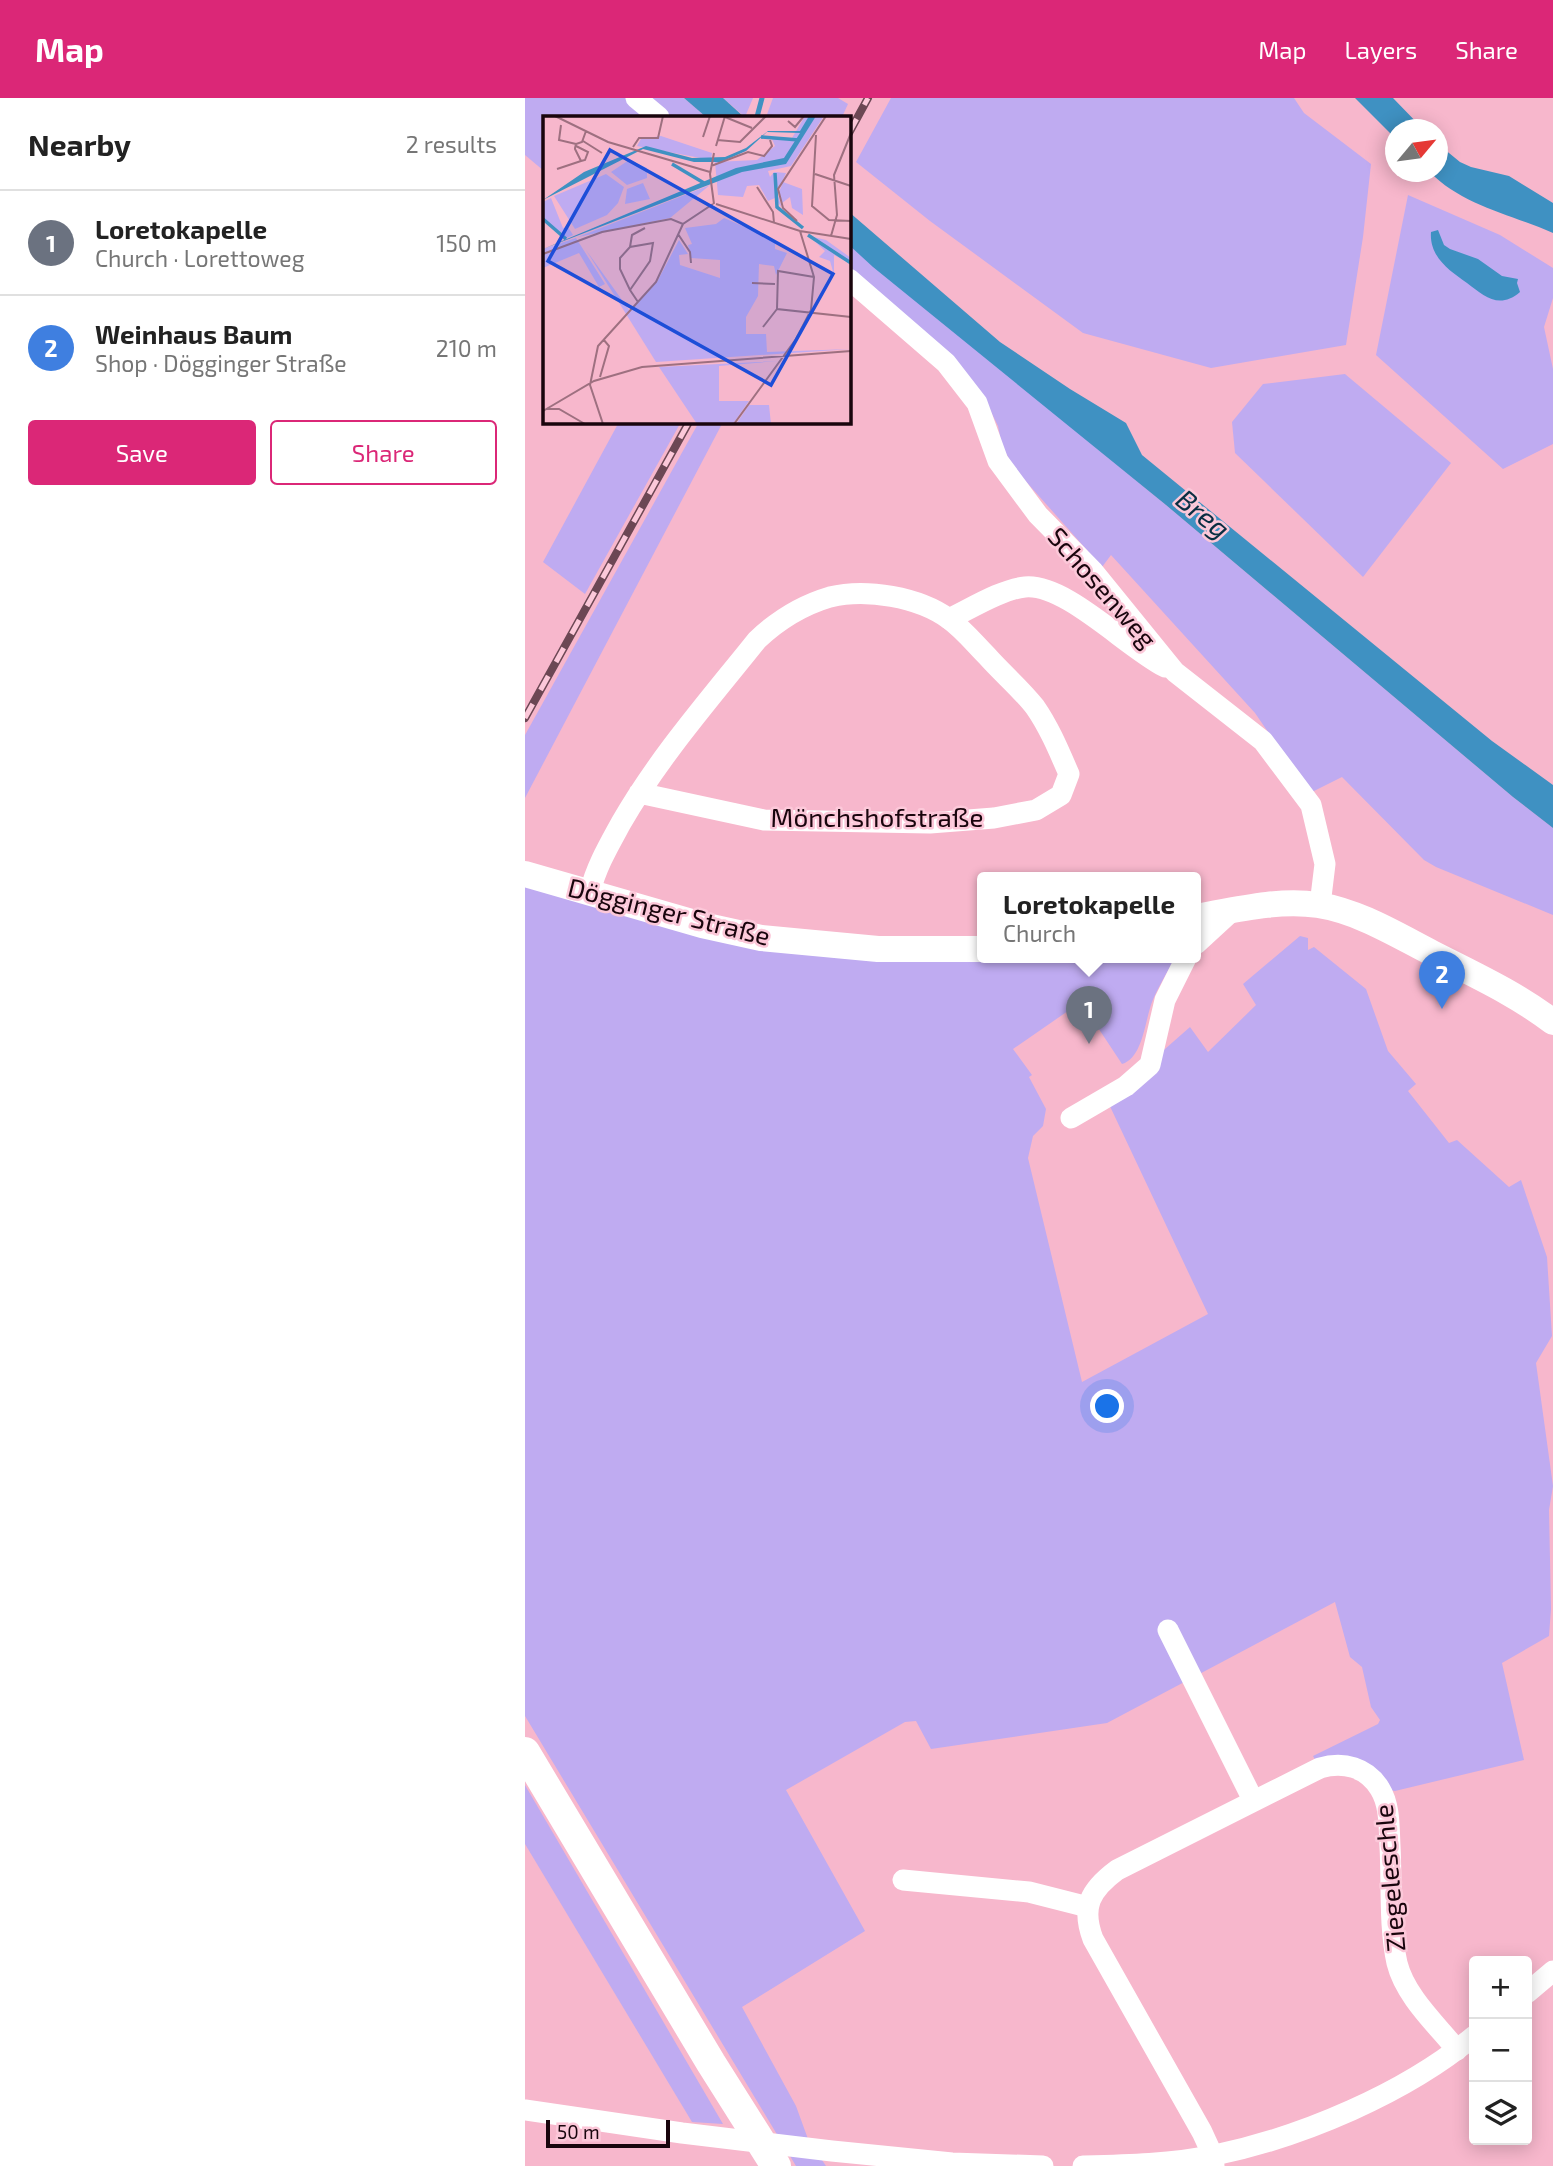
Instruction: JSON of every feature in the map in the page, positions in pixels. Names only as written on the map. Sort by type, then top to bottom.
[{"type":"highway","points":[[525,1752],[776,2166]]},
{"type":"main road","name":"Dögginger Straße","points":[[525,874],[702,925],[761,938],[878,949],[977,949]]},
{"type":"main road","points":[[1201,916],[1281,904],[1320,905],[1393,932],[1521,998],[1553,1022]]},
{"type":"main road","points":[[1521,998],[1553,1007]]},
{"type":"street","points":[[636,98],[658,116]]},
{"type":"street","name":"Schosenweg","points":[[851,281],[946,363],[977,403],[999,461],[1038,515],[1093,571],[1175,672],[1263,741],[1311,805],[1325,864],[1320,905]]},
{"type":"street","points":[[949,619],[1022,587],[1042,587],[1061,595],[1147,658],[1175,672]]},
{"type":"street","name":"Mönchshofstraße","points":[[590,892],[605,851],[639,793],[757,640],[773,625],[813,604],[833,597],[899,597],[926,606],[949,619],[1035,707],[1069,774],[1061,795],[1036,810],[994,818],[930,823],[764,820],[639,793]]},
{"type":"street","points":[[1201,939],[1233,910]]},
{"type":"street","points":[[1071,1118],[1126,1086],[1150,1065],[1165,1000],[1184,963]]},
{"type":"street","points":[[1168,1630],[1253,1800]]},
{"type":"street","name":"Ziegeleschle","points":[[1088,1907],[1096,1888],[1117,1870],[1253,1800],[1331,1764],[1357,1768],[1370,1776],[1381,1789],[1389,1821],[1398,1965],[1413,1995],[1457,2050]]},
{"type":"street","points":[[903,1880],[1029,1892],[1088,1907],[1087,1923],[1093,1939],[1195,2120],[1213,2161]]},
{"type":"street","points":[[1532,1989],[1553,1971]]},
{"type":"street","points":[[1083,2166],[1213,2161],[1276,2140],[1366,2103],[1457,2050],[1469,2040]]},
{"type":"street","points":[[525,2110],[715,2137],[952,2163],[1043,2166]]},
{"type":"shaded area","points":[[525,98],[684,98],[705,116],[543,116],[543,170],[525,155]]},
{"type":"shaded area","points":[[723,98],[753,98],[744,116]]},
{"type":"shaded area","points":[[773,98],[838,98],[848,104],[842,116],[766,116]]},
{"type":"shaded area","points":[[891,98],[1294,98],[1304,113],[1371,164],[1346,345],[1211,368],[1083,333],[930,221],[856,162]]},
{"type":"shaded area","points":[[1408,195],[1500,235],[1553,268],[1553,298],[1544,327],[1553,369],[1553,444],[1503,469],[1376,355]]},
{"type":"shaded area","points":[[851,247],[1553,828],[1553,915],[1424,860],[1342,777],[1310,793],[1255,713],[1111,555],[1102,567],[1014,468],[1002,446],[998,426],[987,404],[851,274]]},
{"type":"shaded area","points":[[1345,374],[1451,463],[1363,577],[1235,453],[1232,422],[1263,384]]},
{"type":"shaded area","points":[[618,424],[680,424],[585,594],[543,562]]},
{"type":"shaded area","points":[[698,424],[722,424],[525,798],[525,735]]},
{"type":"shaded area","points":[[525,882],[609,907],[977,960],[977,963],[1172,963],[1152,1002],[1139,1046],[1135,1054],[1122,1064],[1081,1002],[1013,1049],[1032,1075],[1029,1077],[1046,1109],[1043,1126],[1033,1136],[1028,1158],[1082,1382],[1208,1314],[1107,1100],[1190,1027],[1208,1052],[1256,1005],[1243,984],[1300,936],[1308,938],[1308,950],[1314,947],[1366,989],[1388,1051],[1416,1084],[1408,1091],[1449,1143],[1457,1140],[1509,1187],[1521,1180],[1547,1257],[1552,1336],[1536,1363],[1553,1486],[1549,1510],[1549,1636],[1502,1663],[1524,1760],[1395,1791],[1381,1789],[1370,1776],[1320,1768],[1313,1756],[1378,1724],[1380,1720],[1371,1707],[1362,1667],[1350,1657],[1335,1602],[1107,1723],[931,1749],[916,1721],[905,1722],[786,1790],[865,1931],[742,2007],[796,2106],[808,2139],[826,2166],[796,2166],[525,1716]]},
{"type":"shaded area","points":[[525,1785],[723,2124],[692,2122],[525,1844]]},
{"type":"water","points":[[684,98],[723,98],[743,116],[705,116]]},
{"type":"water","points":[[1355,98],[1393,98],[1413,119],[1385,119],[1385,128]]},
{"type":"water","points":[[1448,152],[1471,167],[1509,176],[1553,203],[1553,233],[1472,201],[1443,183],[1448,182]]},
{"type":"water","name":"Breg","points":[[851,214],[1000,342],[1126,423],[1142,455],[1492,741],[1553,785],[1553,828],[1166,505],[851,247]]},
{"type":"water","points":[[1438,230],[1444,245],[1450,249],[1478,259],[1502,276],[1518,279],[1520,292],[1505,300],[1498,300],[1479,292],[1437,256],[1431,241],[1431,232]]},
{"type":"waterway","points":[[757,116],[762,98]]},
{"type":"railway","points":[[851,129],[868,98]]},
{"type":"railway","points":[[525,718],[688,424]]},
{"type":"place","name":"Weinhaus Baum","points":[[1442,1009]]},
{"type":"place","name":"Loretokapelle","points":[[1089,1044]]}]
